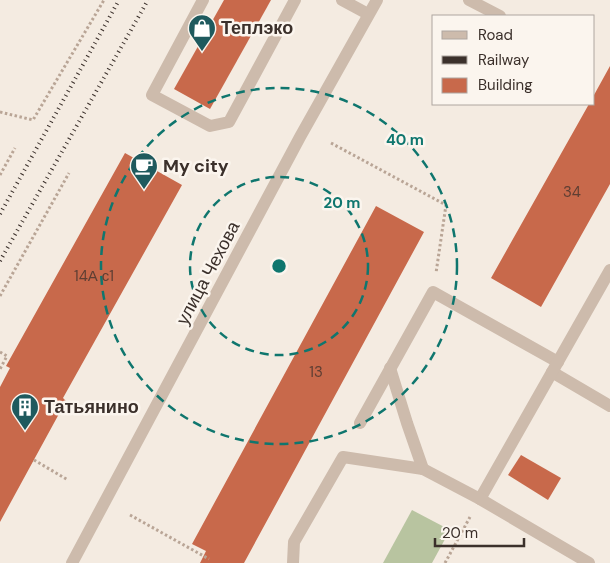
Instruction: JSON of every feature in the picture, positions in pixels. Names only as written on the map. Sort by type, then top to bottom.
[{"type":"street","points":[[203,0],[152,95],[210,126],[229,122],[295,0]]},
{"type":"street","points":[[342,0],[368,14]]},
{"type":"street","name":"улица Чехова","points":[[72,563],[300,137],[376,0]]},
{"type":"street","points":[[470,0],[498,15]]},
{"type":"street","points":[[480,500],[610,270]]},
{"type":"street","points":[[360,423],[433,292],[555,367],[610,406]]},
{"type":"street","points":[[390,368],[424,469]]},
{"type":"street","points":[[293,563],[294,542],[343,457],[424,469],[589,563]]},
{"type":"path","points":[[0,112],[32,120],[104,0]]},
{"type":"path","points":[[331,143],[446,205],[433,292]]},
{"type":"path","points":[[0,175],[16,148]]},
{"type":"path","points":[[0,296],[69,172]]},
{"type":"path","points":[[0,352],[7,356],[0,369]]},
{"type":"path","points":[[34,460],[68,480]]},
{"type":"path","points":[[445,563],[480,500]]},
{"type":"path","points":[[130,516],[208,559]]},
{"type":"green space","points":[[412,510],[450,530],[432,563],[383,563]]},
{"type":"building","points":[[224,0],[271,0],[210,109],[174,89]]},
{"type":"building","points":[[610,66],[610,184],[541,307],[491,278],[588,105],[595,105],[595,93]]},
{"type":"building","name":"Татьянино","points":[[125,153],[182,185],[63,398],[66,401],[0,522],[0,387],[10,368],[6,366]]},
{"type":"building","points":[[376,206],[424,232],[244,563],[200,563],[206,551],[192,544]]},
{"type":"building","points":[[521,455],[561,478],[548,500],[508,475]]},
{"type":"railway","points":[[0,214],[119,0]]},
{"type":"railway","points":[[0,261],[148,0]]},
{"type":"place","name":"Теплэко","points":[[202,52]]},
{"type":"place","name":"My city","points":[[144,190]]},
{"type":"place","name":"Татьянино","points":[[25,431]]}]
